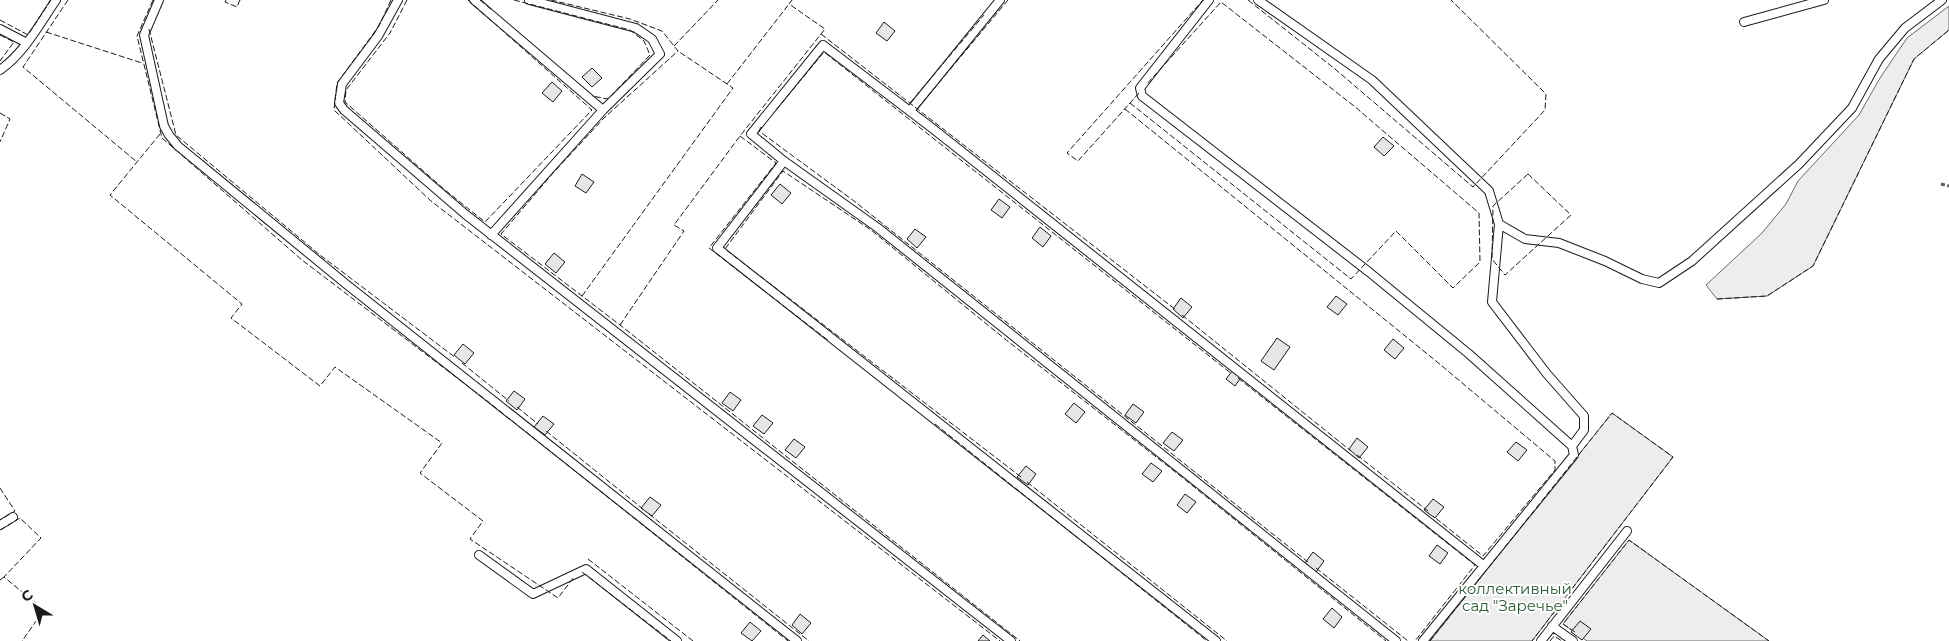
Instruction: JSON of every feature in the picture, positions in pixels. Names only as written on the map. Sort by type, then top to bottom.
[{"type":"lane","points":[[0,70],[11,62],[28,44],[56,0]]},
{"type":"lane","points":[[159,0],[144,35],[160,112],[169,135],[178,146],[346,284],[797,641]]},
{"type":"lane","points":[[398,0],[378,36],[342,84],[339,103],[344,110],[464,214],[1011,641]]},
{"type":"lane","points":[[474,0],[603,110]]},
{"type":"lane","points":[[491,235],[603,110],[660,54],[652,39],[636,28],[529,0]]},
{"type":"lane","points":[[910,111],[1000,0]]},
{"type":"lane","points":[[1208,0],[1140,88],[1142,96],[1369,272],[1468,354],[1572,446],[1574,455],[1423,641]]},
{"type":"lane","points":[[1258,0],[1372,80],[1489,191],[1499,224],[1492,302],[1547,374],[1584,416],[1584,430],[1572,446]]},
{"type":"lane","points":[[1744,22],[1824,0]]},
{"type":"lane","points":[[1499,224],[1525,239],[1559,243],[1605,261],[1642,279],[1659,283],[1692,262],[1799,164],[1852,108],[1879,59],[1905,28],[1942,0]]},
{"type":"lane","points":[[0,29],[28,44]]},
{"type":"lane","points":[[1396,641],[878,228],[784,161],[751,134],[823,45],[910,111],[1483,565]]},
{"type":"lane","points":[[784,161],[717,248],[1216,641]]},
{"type":"lane","points":[[0,525],[13,517]]},
{"type":"lane","points":[[1541,641],[1627,531]]},
{"type":"lane","points":[[479,555],[533,594],[586,569],[677,641]]},
{"type":"lane","points":[[1552,626],[1573,641]]},
{"type":"path","points":[[1941,184],[1949,186]]},
{"type":"green space","points":[[1949,6],[1949,30],[1914,59],[1813,266],[1767,296],[1717,299],[1706,285],[1762,233],[1786,204],[1798,181],[1859,115],[1880,78],[1907,38]]},
{"type":"green space","name":"коллективный сад \"Заречье\"","points":[[1612,413],[1673,457],[1532,641],[1430,641]]},
{"type":"green space","points":[[1629,540],[1769,641],[1587,641],[1563,624]]},
{"type":"building","points":[[884,22],[895,31],[887,41],[876,33]]},
{"type":"building","points":[[592,68],[602,78],[592,87],[582,77]]},
{"type":"building","points":[[552,82],[562,91],[553,102],[542,93]]},
{"type":"building","points":[[1383,137],[1394,146],[1384,156],[1374,147]]},
{"type":"building","points":[[582,174],[594,182],[586,193],[575,186]]},
{"type":"building","points":[[780,184],[791,193],[782,204],[771,195]]},
{"type":"building","points":[[999,199],[1010,207],[1002,218],[991,210]]},
{"type":"building","points":[[1040,227],[1051,236],[1043,247],[1032,238]]},
{"type":"building","points":[[915,229],[926,237],[917,248],[907,239]]},
{"type":"building","points":[[554,253],[565,262],[556,273],[545,264]]},
{"type":"building","points":[[1336,296],[1347,304],[1338,315],[1327,307]]},
{"type":"building","points":[[1181,298],[1192,307],[1183,318],[1173,309]]},
{"type":"building","points":[[1277,338],[1290,347],[1274,370],[1261,361]]},
{"type":"building","points":[[1393,339],[1404,348],[1395,359],[1384,350]]},
{"type":"building","points":[[463,344],[474,353],[465,364],[454,355]]},
{"type":"building","points":[[1233,370],[1242,376],[1235,386],[1226,379]]},
{"type":"building","points":[[514,391],[525,399],[517,410],[506,401]]},
{"type":"building","points":[[730,392],[741,400],[733,411],[722,403]]},
{"type":"building","points":[[1074,403],[1085,412],[1076,423],[1065,414]]},
{"type":"building","points":[[1133,404],[1144,412],[1136,423],[1125,415]]},
{"type":"building","points":[[762,415],[773,423],[764,434],[753,426]]},
{"type":"building","points":[[543,416],[554,424],[545,435],[534,427]]},
{"type":"building","points":[[1172,432],[1183,440],[1174,451],[1163,443]]},
{"type":"building","points":[[1357,438],[1368,447],[1359,458],[1349,449]]},
{"type":"building","points":[[794,439],[805,447],[796,458],[785,450]]},
{"type":"building","points":[[1516,442],[1527,450],[1518,461],[1507,452]]},
{"type":"building","points":[[1151,463],[1162,471],[1153,482],[1142,474]]},
{"type":"building","points":[[1026,466],[1036,474],[1028,485],[1017,477]]},
{"type":"building","points":[[1185,494],[1196,502],[1187,513],[1177,505]]},
{"type":"building","points":[[650,497],[661,505],[652,516],[641,508]]},
{"type":"building","points":[[1433,499],[1444,507],[1435,518],[1424,510]]},
{"type":"building","points":[[1437,545],[1448,553],[1440,564],[1429,556]]},
{"type":"building","points":[[1313,552],[1324,561],[1316,572],[1305,563]]},
{"type":"building","points":[[1332,608],[1342,617],[1334,628],[1323,619]]},
{"type":"building","points":[[800,614],[811,623],[802,634],[792,625]]},
{"type":"building","points":[[1580,621],[1591,629],[1582,640],[1571,632]]},
{"type":"building","points":[[750,622],[761,631],[752,641],[741,633]]},
{"type":"building","points":[[983,635],[990,641],[978,641]]},
{"type":"fence","points":[[0,20],[28,35],[51,0]]},
{"type":"fence","points":[[68,0],[23,67],[137,162]]},
{"type":"fence","points":[[153,0],[137,36],[162,138],[302,260],[486,400],[788,641]]},
{"type":"fence","points":[[226,0],[225,2],[237,7],[240,0]]},
{"type":"fence","points":[[391,0],[379,26],[337,83],[334,110],[431,201],[1000,641]]},
{"type":"fence","points":[[407,0],[390,33],[346,90],[345,102],[445,190],[485,222],[592,110],[468,0]]},
{"type":"fence","points":[[480,0],[493,11]]},
{"type":"fence","points":[[514,0],[630,30],[644,41],[650,55],[608,99],[592,96]]},
{"type":"fence","points":[[551,0],[630,19],[662,31],[678,51],[604,118],[554,172],[501,234],[620,325],[1020,641]]},
{"type":"fence","points":[[674,46],[718,0]]},
{"type":"fence","points":[[620,325],[684,231],[674,225],[740,136],[825,29],[789,4],[792,0]]},
{"type":"fence","points":[[917,109],[1008,0]]},
{"type":"fence","points":[[1139,93],[1078,161],[1067,153],[1203,0]]},
{"type":"fence","points":[[1248,0],[1335,69],[1473,187],[1545,110],[1546,94],[1451,0]]},
{"type":"fence","points":[[1130,103],[1351,279],[1396,231],[1453,288],[1480,262],[1479,213],[1354,106],[1221,2],[1146,85]]},
{"type":"fence","points":[[727,84],[789,4]]},
{"type":"fence","points":[[910,103],[984,15]]},
{"type":"fence","points":[[149,29],[176,135],[320,255],[456,358]]},
{"type":"fence","points":[[1717,299],[1767,296],[1813,266],[1914,59],[1949,30]]},
{"type":"fence","points":[[46,32],[142,63]]},
{"type":"fence","points":[[821,34],[1176,310]]},
{"type":"fence","points":[[0,35],[14,42],[0,61]]},
{"type":"fence","points":[[582,296],[733,88],[678,51]]},
{"type":"fence","points":[[776,110],[824,52],[1232,374]]},
{"type":"fence","points":[[1125,109],[1436,361],[1555,461],[1555,470],[1483,556],[1433,516]]},
{"type":"fence","points":[[0,113],[10,119],[0,142]]},
{"type":"fence","points":[[761,127],[759,131],[854,201],[1308,562]]},
{"type":"fence","points":[[160,134],[110,195],[242,304],[231,318],[320,386],[335,367],[442,443],[420,473],[483,521],[470,539],[558,598],[574,577]]},
{"type":"fence","points":[[740,136],[776,163],[709,248],[829,341]]},
{"type":"fence","points":[[1021,477],[725,249],[783,171],[871,230],[1005,339],[1178,474],[1386,641]]},
{"type":"fence","points":[[1528,174],[1571,215],[1505,275],[1492,259],[1493,206],[1528,174]]},
{"type":"fence","points":[[1182,315],[1351,451]]},
{"type":"fence","points":[[462,363],[509,401]]},
{"type":"fence","points":[[1238,378],[1475,565],[1415,641]]},
{"type":"fence","points":[[517,407],[538,424]]},
{"type":"fence","points":[[1430,641],[1612,413],[1673,457],[1532,641]]},
{"type":"fence","points":[[935,424],[1207,641]]},
{"type":"fence","points":[[546,431],[643,509]]},
{"type":"fence","points":[[1357,455],[1428,511]]},
{"type":"fence","points":[[1027,482],[1227,641]]},
{"type":"fence","points":[[0,488],[15,511],[0,520]]},
{"type":"fence","points":[[649,514],[809,641]]},
{"type":"fence","points":[[0,530],[20,518],[41,538],[4,577],[44,610],[22,641]]},
{"type":"fence","points":[[1575,632],[1563,624],[1629,540],[1769,641]]},
{"type":"fence","points":[[588,559],[693,641]]},
{"type":"fence","points":[[1316,568],[1408,641]]},
{"type":"fence","points":[[582,572],[671,641]]},
{"type":"fence","points":[[0,580],[4,577]]},
{"type":"fence","points":[[1550,641],[1554,636],[1562,641]]}]
